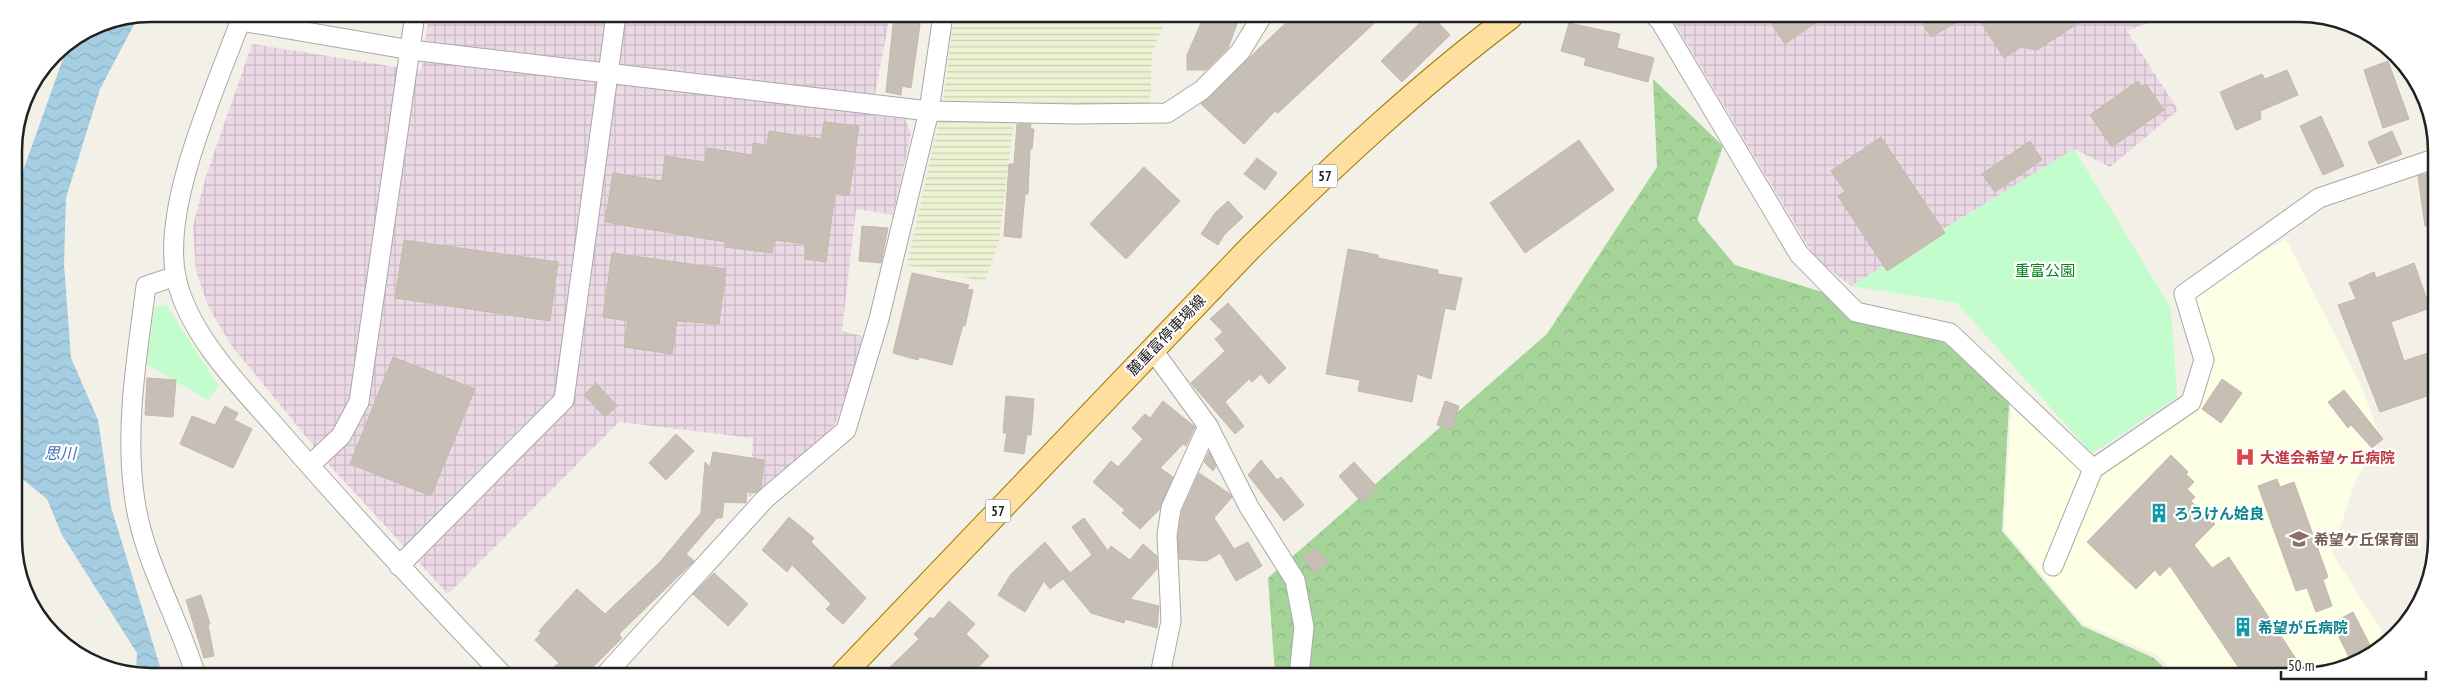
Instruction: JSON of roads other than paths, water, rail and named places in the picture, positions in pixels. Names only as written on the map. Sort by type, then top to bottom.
[{"type":"main road","name":"麓重富停車場線","points":[[849,668],[1152,348],[1314,185],[1421,89],[1503,23]]},
{"type":"street","points":[[240,23],[192,154],[178,207],[174,239],[176,276],[188,311],[210,348],[310,465],[399,566],[496,668]]},
{"type":"street","points":[[268,23],[411,50],[929,111],[1166,113],[1202,90],[1240,52],[1258,23]]},
{"type":"street","points":[[310,465],[342,436],[359,402],[414,23]]},
{"type":"street","points":[[399,566],[564,400],[615,23]]},
{"type":"street","points":[[611,668],[765,499],[846,430],[879,319],[929,111],[941,23]]},
{"type":"street","points":[[1661,23],[1799,254],[1856,312],[1950,333],[2093,469]]},
{"type":"street","points":[[2054,566],[2093,469],[2191,402],[2204,360],[2184,294],[2319,198],[2428,161]]},
{"type":"street","points":[[176,276],[146,286],[133,388],[130,449],[135,502],[150,558],[193,668]]},
{"type":"street","points":[[1152,348],[1208,426],[1249,507],[1295,580],[1304,627],[1300,668]]},
{"type":"street","points":[[1161,668],[1171,621],[1167,535],[1171,508],[1208,426]]},
{"type":"water","name":"思川","points":[[134,24],[100,89],[66,198],[64,264],[71,358],[98,420],[111,507],[160,668],[136,667],[137,653],[62,535],[47,499],[22,479],[23,171],[63,59],[73,49],[95,36],[110,29]]},
{"type":"place","name":"大進会希望ヶ丘病院","points":[[2245,457]]},
{"type":"place","name":"ろうけん姶良","points":[[2159,513]]},
{"type":"place","name":"希望ケ丘保育園","points":[[2299,539]]},
{"type":"place","name":"希望が丘病院","points":[[2243,627]]},
{"type":"park label","name":"重富公園","points":[[2045,270]]}]
